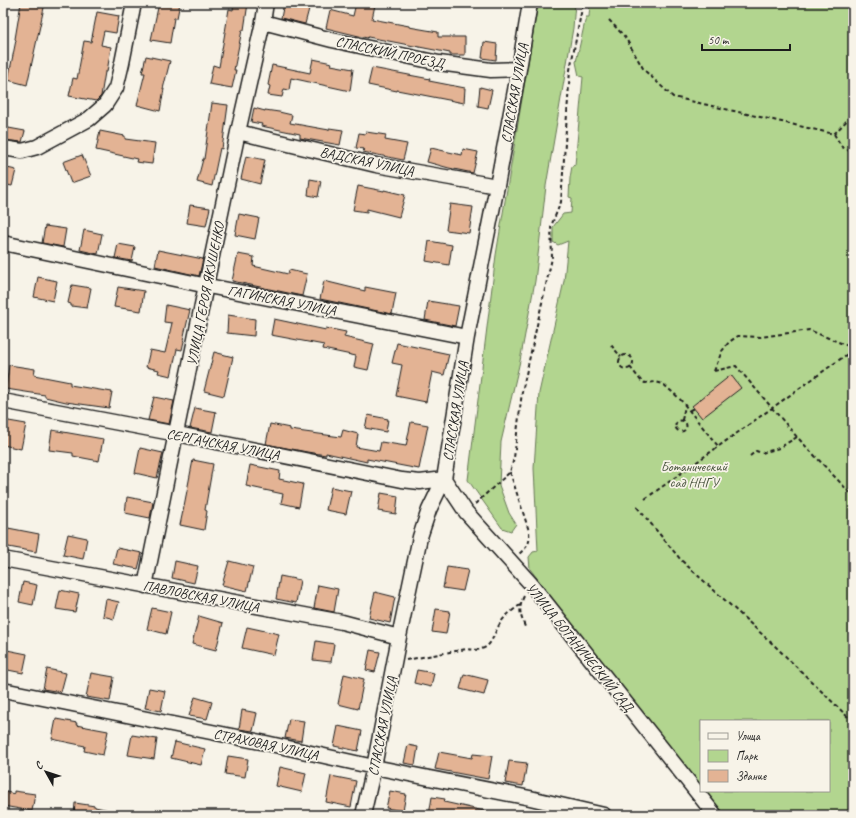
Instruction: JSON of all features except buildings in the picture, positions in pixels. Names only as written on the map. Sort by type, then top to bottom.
[{"type":"street","points":[[3,148],[22,151],[37,147],[89,119],[105,105],[116,88],[134,3]]},
{"type":"street","name":"УЛИЦА ГЕРОЯ ЯКУШЕНКО","points":[[146,586],[206,285],[266,3]]},
{"type":"street","name":"СПАССКАЯ УЛИЦА","points":[[363,815],[374,768],[420,537],[429,510],[444,479],[467,337],[497,186],[530,3]]},
{"type":"street","name":"СПАССКИЙ ПРОЕЗД","points":[[263,22],[332,40],[439,63],[491,70],[519,69]]},
{"type":"street","name":"ВАДСКАЯ УЛИЦА","points":[[238,132],[376,164],[497,186]]},
{"type":"street","name":"ГАГИНСКАЯ УЛИЦА","points":[[3,243],[467,337]]},
{"type":"street","name":"СЕРГАЧСКАЯ УЛИЦА","points":[[3,402],[176,434],[402,480],[420,482],[444,479]]},
{"type":"street","name":"УЛИЦА БОТАНИЧЕСКИЙ САД","points":[[444,479],[466,512],[531,584],[715,815]]},
{"type":"street","name":"ПАВЛОВСКАЯ УЛИЦА","points":[[3,559],[342,622],[399,637]]},
{"type":"street","name":"СТРАХОВАЯ УЛИЦА","points":[[3,690],[258,742],[374,768],[530,798],[604,815]]},
{"type":"path","points":[[466,512],[510,472],[514,458],[522,392],[552,258],[551,226],[561,202],[570,70],[583,3]]},
{"type":"path","points":[[609,20],[625,37],[644,70],[673,97],[834,134],[842,147],[853,152]]},
{"type":"path","points":[[834,134],[853,114]]},
{"type":"path","points":[[853,349],[808,330],[761,337],[738,336],[729,342],[722,351],[714,371],[736,366],[797,437],[853,496]]},
{"type":"path","points":[[612,345],[621,357]]},
{"type":"path","points":[[645,499],[853,349]]},
{"type":"path","points":[[621,357],[625,355],[629,356],[632,360],[630,367]]},
{"type":"path","points":[[621,357],[619,361],[622,368],[626,369],[630,367]]},
{"type":"path","points":[[630,367],[642,382],[656,382],[663,384],[679,398],[718,446]]},
{"type":"path","points":[[682,420],[685,405]]},
{"type":"path","points":[[690,410],[694,408]]},
{"type":"path","points":[[679,420],[682,420],[687,424],[687,427],[682,431],[677,428],[676,425],[679,420]]},
{"type":"path","points":[[750,456],[756,451],[762,453],[779,448],[797,437]]},
{"type":"path","points":[[510,472],[529,531],[530,541],[528,546],[511,563]]},
{"type":"path","points":[[637,507],[681,560],[776,647],[853,722]]},
{"type":"path","points":[[394,663],[467,648],[475,650],[486,648],[501,622],[507,615],[520,605],[531,584]]},
{"type":"path","points":[[520,605],[521,616],[525,627]]},
{"type":"green space","points":[[538,3],[575,3],[573,28],[546,186],[535,281],[520,361],[501,442],[499,485],[509,513],[516,524],[511,531],[502,528],[468,480],[496,255]]},
{"type":"green space","name":"Ботанический сад ННГУ","points":[[590,3],[853,3],[853,815],[718,815],[700,792],[830,792],[830,720],[700,720],[700,791],[530,569],[529,557],[533,552],[538,551],[534,468],[539,393],[564,281],[568,241],[558,245],[553,242],[553,227],[563,214],[571,213],[572,198],[569,197],[570,178],[572,166],[575,165],[583,77],[579,76],[576,62],[586,17],[589,17]]}]
